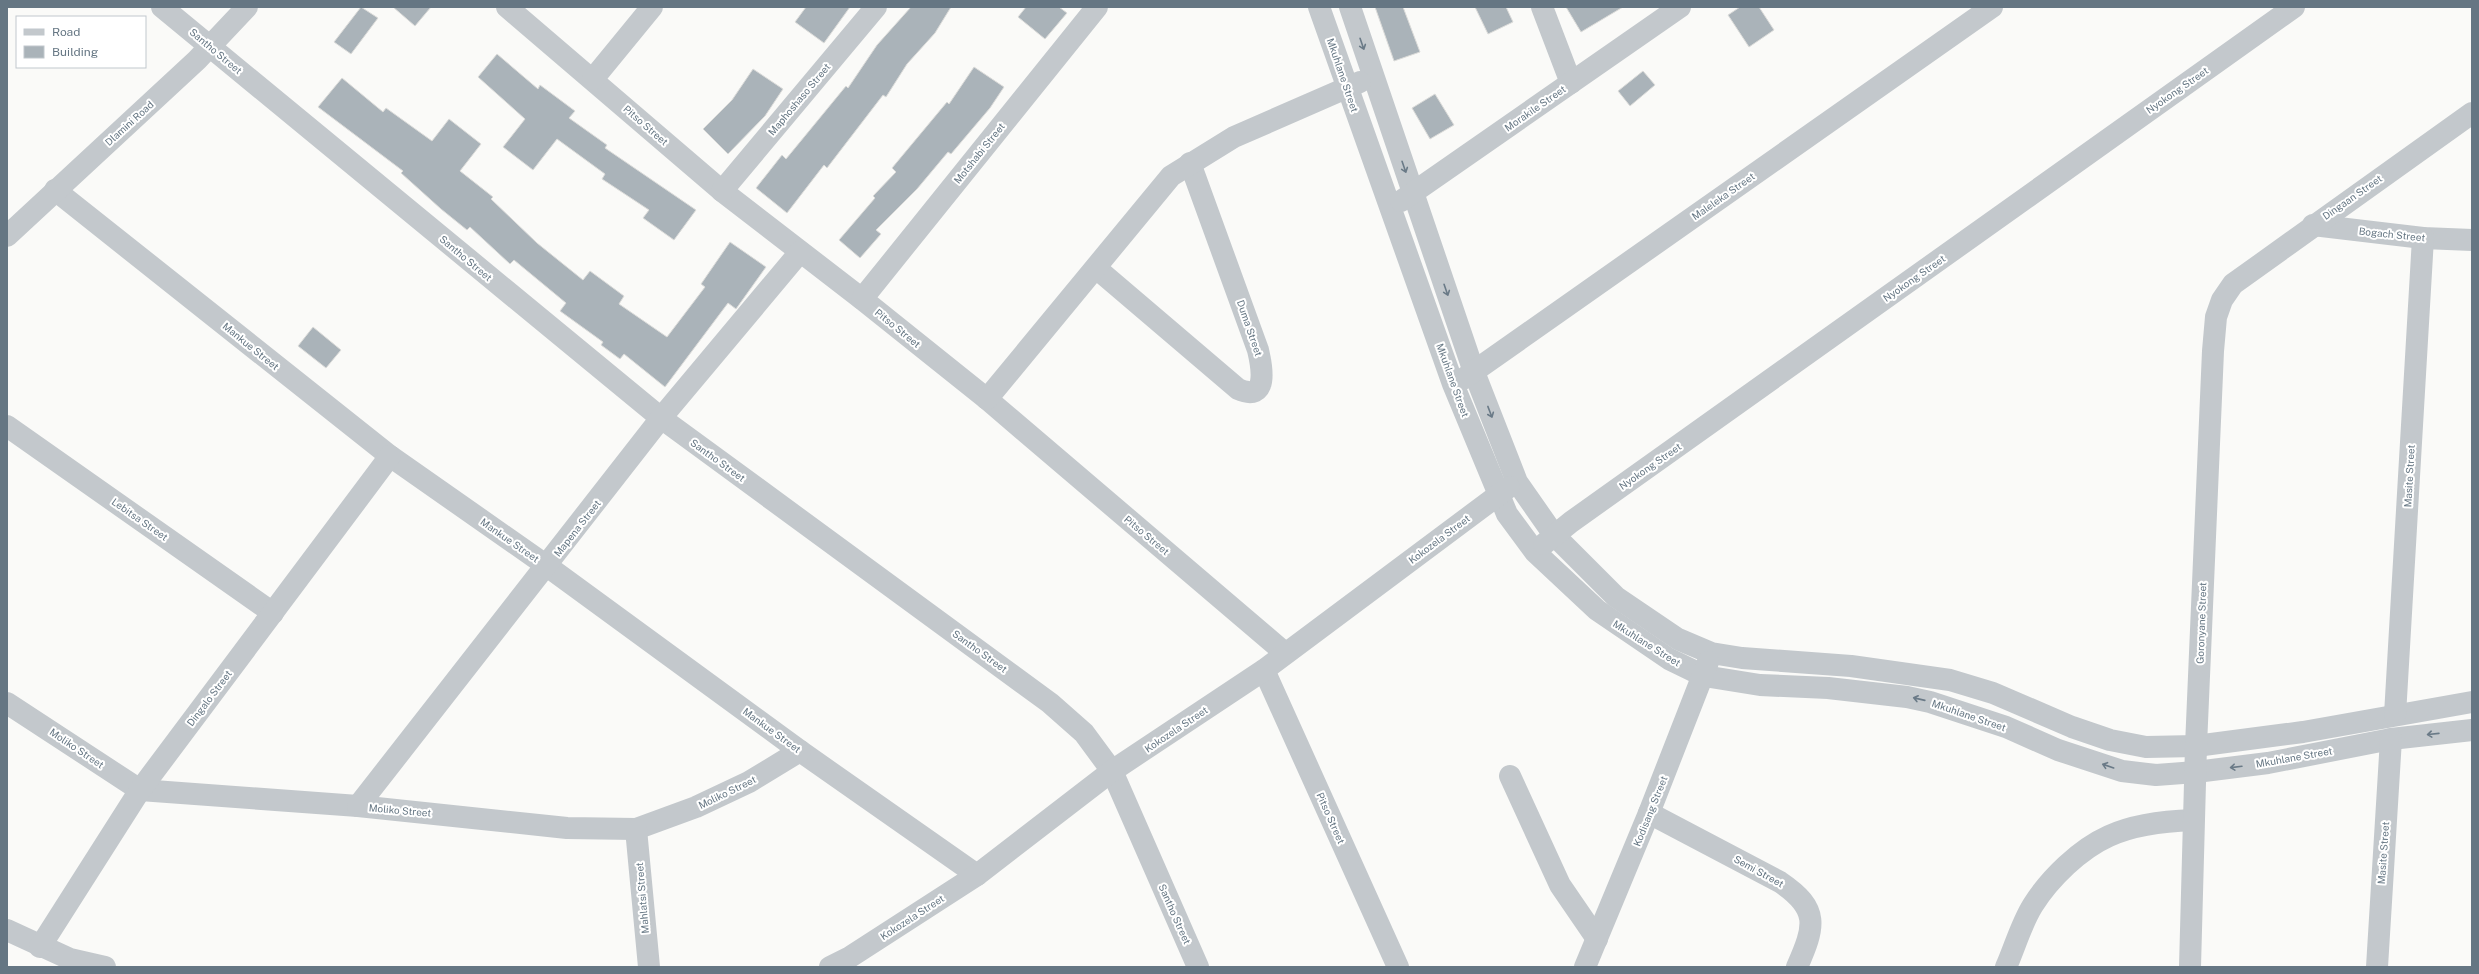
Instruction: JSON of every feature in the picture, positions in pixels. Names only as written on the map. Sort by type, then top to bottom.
[{"type":"street","name":"Santho Street","points":[[162,7],[661,418],[1050,703],[1084,733],[1112,771],[1198,967]]},
{"type":"street","name":"Dlamini Road","points":[[7,236],[211,47],[247,7]]},
{"type":"street","name":"Pitso Street","points":[[508,7],[722,191],[862,299],[987,400],[1285,653]]},
{"type":"street","points":[[593,79],[652,7]]},
{"type":"street","name":"Maphoshaso Street","points":[[722,191],[876,7]]},
{"type":"street","name":"Motshabi Street","points":[[862,299],[1097,7]]},
{"type":"street","name":"Mkuhlane Street","points":[[1319,7],[1346,87],[1453,384],[1507,514],[1535,552],[1597,610],[1669,659],[1704,676],[1760,685],[1828,688],[1907,696],[1967,713],[2058,750],[2122,771],[2156,775],[2196,772],[2268,763],[2391,739],[2472,730]]},
{"type":"street","name":"Mkuhlane Street","points":[[1350,7],[1474,372],[1517,482],[1554,535],[1616,597],[1678,639],[1711,653],[1742,658],[1906,672],[1950,680],[1993,693],[2072,727],[2110,740],[2146,747],[2196,746],[2303,732],[2472,702]]},
{"type":"street","points":[[1542,7],[1571,83]]},
{"type":"street","name":"Morakile Street","points":[[1390,208],[1680,7]]},
{"type":"street","name":"Maleleka Street","points":[[1453,384],[1474,372],[1992,7]]},
{"type":"street","name":"Nyokong Street","points":[[1535,552],[1554,535],[2294,7]]},
{"type":"street","points":[[987,400],[1171,176],[1234,137],[1346,87],[1373,77]]},
{"type":"street","name":"Dingaan Street","points":[[2233,284],[2313,225],[2472,113]]},
{"type":"street","name":"Duma Street","points":[[1096,268],[1238,389],[1247,393],[1255,391],[1261,385],[1263,370],[1258,350],[1190,163]]},
{"type":"street","name":"Mankue Street","points":[[55,190],[390,456],[547,566],[800,751],[977,874]]},
{"type":"street","name":"Bogach Street","points":[[2313,225],[2423,238],[2472,240]]},
{"type":"street","name":"Masite Street","points":[[2395,715],[2423,238]]},
{"type":"street","name":"Mapena Street","points":[[358,806],[547,566],[661,418],[800,252]]},
{"type":"street","name":"Goronyane Street","points":[[2190,967],[2193,820],[2213,351],[2216,318],[2220,306],[2233,284]]},
{"type":"street","name":"Lebitsa Street","points":[[7,426],[273,613]]},
{"type":"street","name":"Dingalo Street","points":[[40,947],[140,790],[390,456]]},
{"type":"street","name":"Kokozela Street","points":[[830,967],[850,957],[977,874],[1112,771],[1264,670],[1517,482]]},
{"type":"street","name":"Kodisang Street","points":[[1585,967],[1704,676],[1711,653]]},
{"type":"street","name":"Pitso Street","points":[[1264,670],[1398,967]]},
{"type":"street","name":"Moliko Street","points":[[7,703],[140,790],[358,806],[567,828],[636,829],[703,804],[748,782],[800,751]]},
{"type":"street","name":"Masite Street","points":[[2377,967],[2391,739]]},
{"type":"street","points":[[1510,776],[1560,885],[1597,939]]},
{"type":"street","name":"Semi Street","points":[[1649,813],[1780,882],[1795,892],[1807,905],[1811,923],[1807,944],[1797,967]]},
{"type":"street","points":[[2006,967],[2032,906],[2054,877],[2080,855],[2109,836],[2139,826],[2162,822],[2193,820]]},
{"type":"street","name":"Mahlatsi Street","points":[[636,829],[649,967]]},
{"type":"street","points":[[7,930],[70,960],[105,967]]},
{"type":"building","points":[[361,7],[378,18],[351,54],[334,42]]},
{"type":"building","points":[[393,7],[431,7],[415,26]]},
{"type":"building","points":[[806,7],[850,7],[824,43],[795,22]]},
{"type":"building","points":[[911,7],[951,7],[935,33],[907,64],[886,97],[883,95],[827,168],[824,165],[787,213],[756,188],[782,155],[786,159],[846,86],[848,88],[877,45]]},
{"type":"building","points":[[1026,7],[1059,7],[1067,13],[1045,39],[1018,17]]},
{"type":"building","points":[[1375,7],[1403,7],[1420,52],[1394,61]]},
{"type":"building","points":[[1475,7],[1506,7],[1513,22],[1488,34]]},
{"type":"building","points":[[1566,7],[1623,7],[1581,32]]},
{"type":"building","points":[[1740,7],[1759,7],[1774,30],[1749,47],[1728,15]]},
{"type":"building","points":[[497,54],[538,89],[540,85],[575,111],[569,118],[607,145],[605,148],[696,210],[674,240],[643,218],[649,210],[602,179],[605,174],[557,139],[533,170],[503,147],[525,119],[478,77]]},
{"type":"building","points":[[974,67],[1004,87],[990,108],[951,154],[948,152],[917,189],[876,230],[881,234],[860,258],[839,240],[875,198],[873,196],[896,172],[892,168],[947,102],[949,104]]},
{"type":"building","points":[[753,69],[783,89],[765,116],[728,154],[703,129],[732,100]]},
{"type":"building","points":[[1643,71],[1655,85],[1630,106],[1618,91]]},
{"type":"building","points":[[342,78],[383,112],[386,108],[432,141],[449,119],[481,144],[460,171],[493,197],[491,199],[537,243],[583,280],[590,271],[624,296],[619,304],[667,337],[705,287],[701,284],[730,242],[766,267],[736,309],[728,303],[665,387],[624,354],[620,359],[601,345],[603,342],[560,311],[566,303],[514,260],[510,264],[470,227],[467,230],[441,209],[401,173],[403,171],[318,107]]},
{"type":"building","points":[[1435,94],[1454,125],[1430,139],[1412,108]]},
{"type":"building","points":[[313,327],[341,350],[326,368],[298,346]]}]
